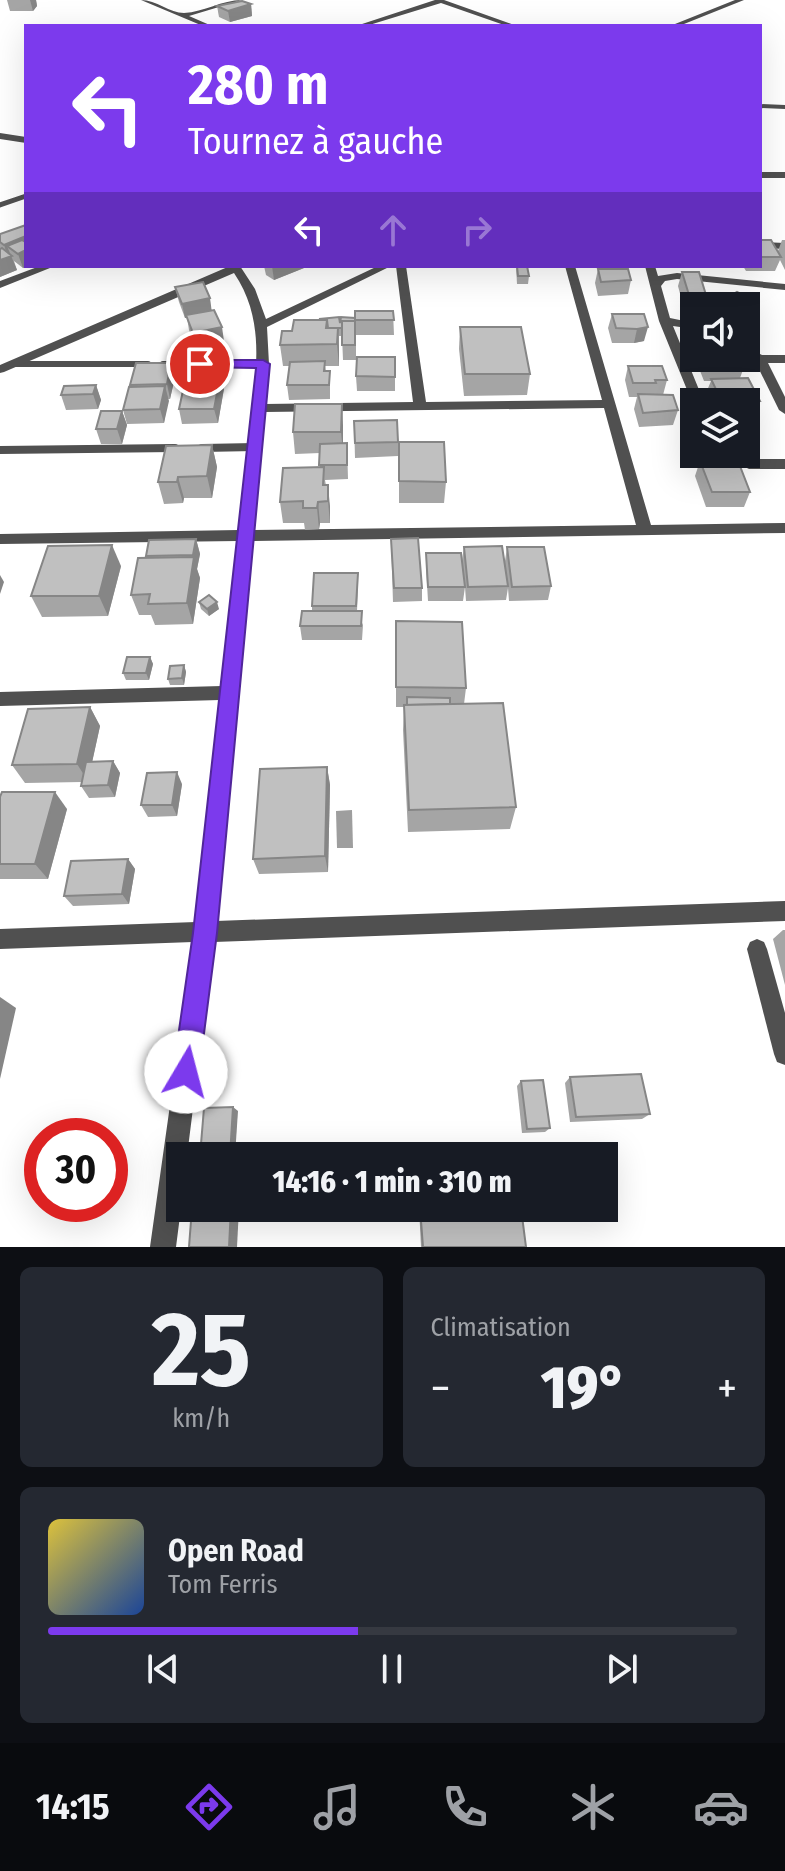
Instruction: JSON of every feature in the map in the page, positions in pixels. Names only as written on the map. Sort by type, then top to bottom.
[{"type":"street","points":[[144,0],[204,24]]},
{"type":"street","points":[[184,15],[239,0]]},
{"type":"street","points":[[365,24],[440,0],[508,24]]},
{"type":"street","points":[[678,24],[741,0]]},
{"type":"street","points":[[762,106],[785,107]]},
{"type":"street","points":[[0,136],[24,140]]},
{"type":"street","points":[[0,148],[24,140]]},
{"type":"street","points":[[762,175],[785,175]]},
{"type":"street","points":[[762,245],[785,246]]},
{"type":"street","points":[[0,285],[45,268]]},
{"type":"street","points":[[6,367],[233,268]]},
{"type":"street","points":[[163,1247],[205,933],[263,364],[262,325],[254,296],[236,268]]},
{"type":"street","points":[[262,325],[382,268]]},
{"type":"street","points":[[401,268],[420,406]]},
{"type":"street","points":[[571,268],[645,530]]},
{"type":"street","points":[[651,268],[665,321],[692,388]]},
{"type":"street","points":[[657,284],[662,278],[677,276],[785,287]]},
{"type":"street","points":[[665,321],[680,324]]},
{"type":"street","points":[[785,359],[760,359],[785,410]]},
{"type":"street","points":[[259,408],[611,404]]},
{"type":"street","points":[[760,464],[785,464]]},
{"type":"street","points":[[0,539],[785,528]]},
{"type":"street","points":[[0,699],[228,693]]},
{"type":"street","points":[[0,939],[785,911]]},
{"type":"street","points":[[757,949],[785,1054]]},
{"type":"lane","points":[[0,205],[24,197]]},
{"type":"lane","points":[[6,367],[263,364]]},
{"type":"lane","points":[[0,450],[255,447]]},
{"type":"shaded area","points":[[352,810],[353,848],[337,848],[336,811]]},
{"type":"building","points":[[242,1],[251,4],[228,11],[217,6]]},
{"type":"building","points":[[24,226],[24,237],[4,245],[0,242],[0,234]]},
{"type":"building","points":[[22,240],[24,251],[18,254],[7,246]]},
{"type":"building","points":[[762,240],[771,240],[781,257],[762,257]]},
{"type":"building","points":[[2,248],[12,256],[0,260]]},
{"type":"building","points":[[517,268],[527,268],[529,276],[518,276]]},
{"type":"building","points":[[598,269],[628,269],[631,280],[601,282]]},
{"type":"building","points":[[682,272],[699,272],[705,292],[688,292]]},
{"type":"building","points":[[203,282],[210,298],[182,304],[175,287]]},
{"type":"building","points":[[214,310],[222,327],[193,333],[186,315]]},
{"type":"building","points":[[355,311],[393,311],[394,320],[355,320]]},
{"type":"building","points":[[612,314],[644,314],[648,327],[616,328]]},
{"type":"building","points":[[339,317],[340,323],[341,317],[355,318],[355,321],[342,321],[342,328],[328,328],[327,320],[319,319]]},
{"type":"building","points":[[294,320],[327,320],[326,328],[338,328],[337,344],[280,345],[282,331],[292,331]]},
{"type":"building","points":[[342,321],[355,321],[355,345],[342,345]]},
{"type":"building","points":[[460,327],[521,327],[530,374],[465,374]]},
{"type":"building","points":[[357,357],[395,357],[395,377],[356,376]]},
{"type":"building","points":[[325,361],[324,371],[330,371],[329,385],[287,385],[290,362]]},
{"type":"building","points":[[223,362],[214,409],[179,409],[184,386],[209,385],[183,384],[187,363]]},
{"type":"building","points":[[136,363],[171,363],[167,384],[130,385]]},
{"type":"building","points":[[628,366],[662,366],[667,380],[633,383]]},
{"type":"building","points":[[748,378],[753,388],[715,388],[711,379]]},
{"type":"building","points":[[96,385],[93,394],[61,395],[64,386]]},
{"type":"building","points":[[165,386],[160,409],[123,410],[129,387]]},
{"type":"building","points":[[638,394],[673,395],[678,410],[643,413]]},
{"type":"building","points":[[295,404],[342,404],[341,432],[293,432]]},
{"type":"building","points":[[101,411],[122,411],[117,429],[96,429]]},
{"type":"building","points":[[397,420],[398,442],[355,443],[354,421]]},
{"type":"building","points":[[399,442],[444,442],[446,482],[399,481]]},
{"type":"building","points":[[347,443],[347,465],[319,465],[320,444]]},
{"type":"building","points":[[212,445],[207,476],[178,477],[177,482],[158,482],[166,446]]},
{"type":"building","points":[[324,467],[323,485],[328,485],[328,501],[318,502],[317,508],[303,508],[303,501],[280,502],[283,468]]},
{"type":"building","points":[[703,468],[741,468],[750,492],[712,492]]},
{"type":"building","points":[[418,538],[422,588],[394,588],[391,539]]},
{"type":"building","points":[[196,539],[193,555],[146,556],[149,540]]},
{"type":"building","points":[[112,545],[99,596],[31,596],[48,546]]},
{"type":"building","points":[[502,546],[508,586],[468,587],[464,547]]},
{"type":"building","points":[[507,547],[544,547],[551,586],[512,587]]},
{"type":"building","points":[[426,553],[461,553],[465,587],[428,587]]},
{"type":"building","points":[[194,557],[187,603],[148,604],[150,594],[131,595],[138,558]]},
{"type":"building","points":[[314,573],[358,573],[356,606],[312,606]]},
{"type":"building","points":[[209,595],[217,602],[207,609],[199,602]]},
{"type":"building","points":[[302,611],[362,611],[361,626],[300,626]]},
{"type":"building","points":[[396,621],[462,622],[466,688],[396,687]]},
{"type":"building","points":[[127,657],[150,657],[146,673],[123,673]]},
{"type":"building","points":[[184,665],[182,678],[168,679],[170,666]]},
{"type":"building","points":[[407,697],[450,698],[450,704],[407,705]]},
{"type":"building","points":[[503,703],[516,807],[409,810],[404,705]]},
{"type":"building","points":[[90,707],[77,764],[12,765],[28,709]]},
{"type":"building","points":[[113,761],[108,785],[81,786],[86,762]]},
{"type":"building","points":[[327,767],[325,856],[253,859],[260,769]]},
{"type":"building","points":[[177,772],[172,805],[141,805],[147,773]]},
{"type":"building","points":[[2,792],[55,792],[35,864],[0,864]]},
{"type":"building","points":[[128,859],[122,894],[64,896],[71,861]]},
{"type":"building","points":[[641,1074],[650,1114],[576,1117],[570,1077]]},
{"type":"building","points":[[543,1080],[550,1128],[527,1129],[521,1081]]},
{"type":"building","points":[[233,1107],[231,1142],[201,1142],[204,1108]]},
{"type":"building","points":[[191,1222],[230,1222],[229,1247],[189,1247]]},
{"type":"building","points":[[421,1222],[523,1222],[526,1247],[423,1247]]},
{"type":"route","points":[[186,1072],[205,933],[263,364],[200,364]]}]
